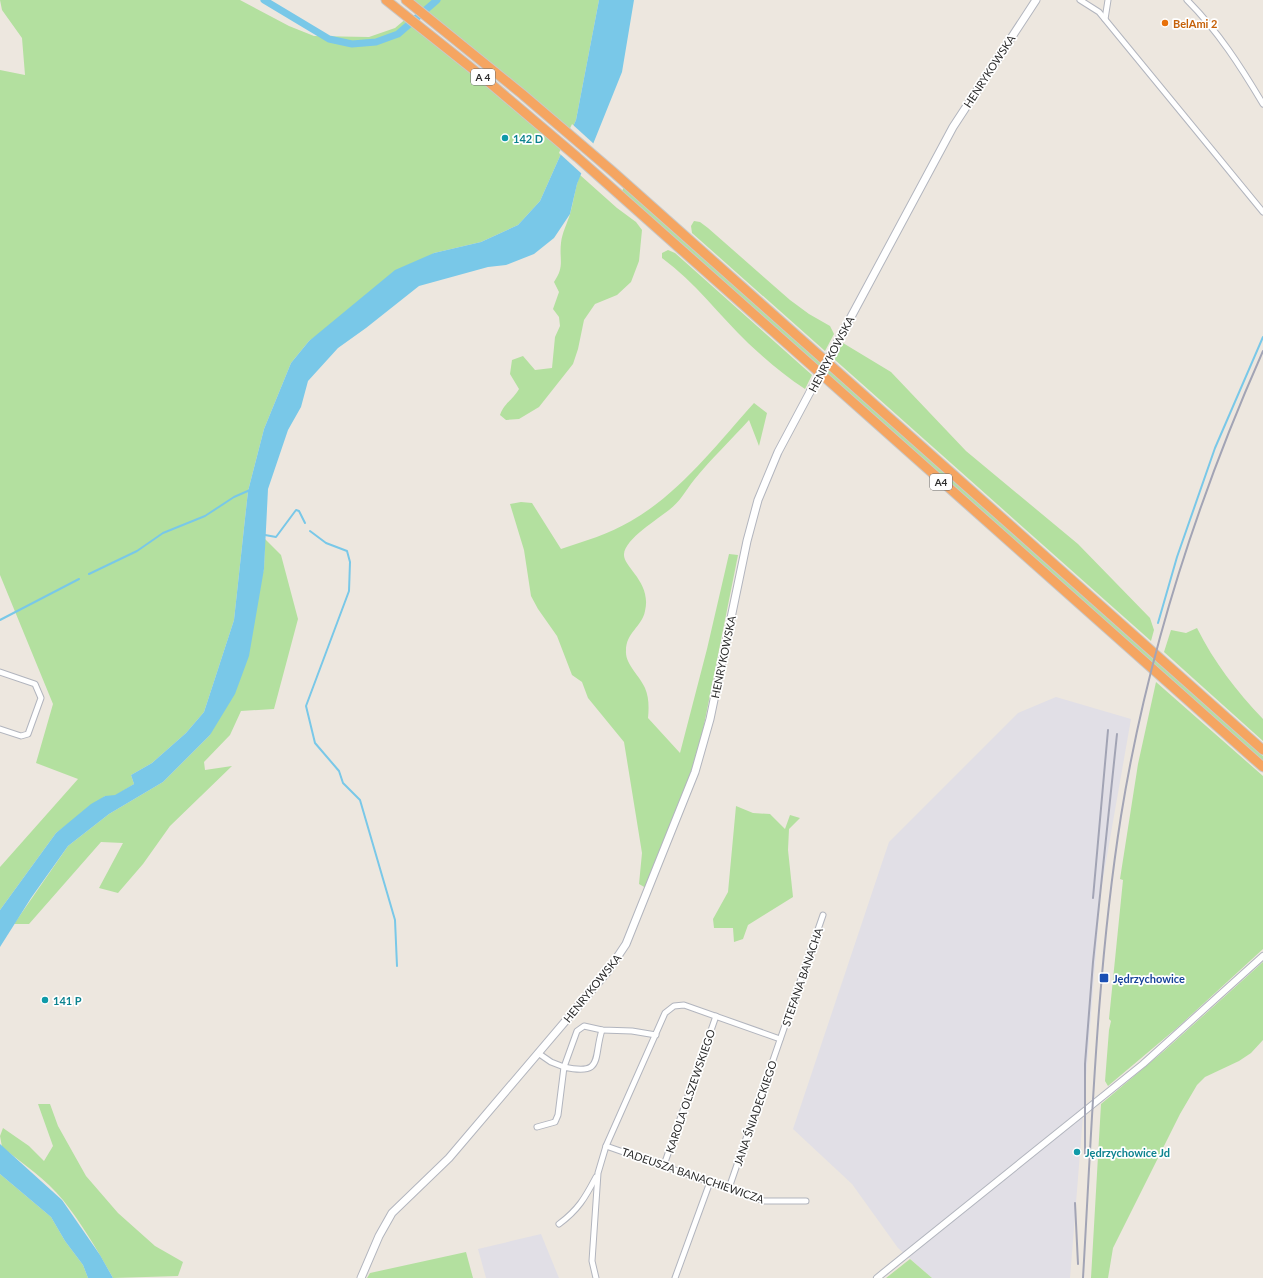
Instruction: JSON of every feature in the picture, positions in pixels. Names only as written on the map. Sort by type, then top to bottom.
[{"type":"highway","name":"A 4","points":[[386,0],[484,78],[577,157]]},
{"type":"highway","name":"A 4","points":[[406,0],[581,144]]},
{"type":"highway","name":"A4","points":[[581,144],[1263,750]]},
{"type":"highway","name":"A4","points":[[577,157],[1263,767]]},
{"type":"main road","name":"HENRYKOWSKA","points":[[361,1278],[379,1236],[392,1214],[449,1158],[608,971],[626,944],[695,772],[710,719],[747,541],[758,500],[778,452],[953,127],[1036,0]]},
{"type":"street","points":[[1080,0],[1099,12],[1263,212]]},
{"type":"street","points":[[1105,20],[1108,0]]},
{"type":"street","points":[[1187,0],[1212,27],[1233,54],[1263,104]]},
{"type":"street","points":[[0,672],[35,684],[40,701],[28,734],[21,736],[0,729]]},
{"type":"street","name":"STEFANA BANACHA","points":[[780,1039],[823,915]]},
{"type":"street","points":[[877,1278],[1138,1068],[1263,956]]},
{"type":"street","points":[[596,1278],[592,1261],[598,1174],[606,1146],[665,1013],[674,1006],[684,1005],[780,1039]]},
{"type":"street","name":"KAROLA OLSZEWSKIEGO","points":[[664,1165],[716,1016]]},
{"type":"street","points":[[537,1127],[555,1122],[558,1115],[564,1067],[572,1042],[580,1028],[588,1026],[602,1030],[632,1031],[656,1035]]},
{"type":"street","points":[[538,1053],[551,1062],[564,1067],[578,1070],[590,1068],[595,1064],[602,1030]]},
{"type":"street","name":"JANA ŚNIADECKIEGO","points":[[729,1188],[780,1039]]},
{"type":"street","name":"TADEUSZA BANACHIEWICZA","points":[[606,1146],[764,1201],[806,1201]]},
{"type":"street","points":[[559,1224],[574,1213],[585,1198],[598,1174]]},
{"type":"street","points":[[675,1278],[710,1182]]},
{"type":"shaded area","points":[[1056,697],[1131,719],[1101,890],[1070,1278],[932,1278],[898,1248],[852,1184],[793,1129],[889,842],[1018,713]]},
{"type":"shaded area","points":[[541,1234],[559,1278],[486,1278],[478,1249]]},
{"type":"green space","points":[[0,0],[240,0],[289,26],[314,36],[369,37],[395,28],[408,17],[564,147],[540,201],[518,225],[481,242],[434,253],[309,341],[291,363],[264,429],[248,491],[234,620],[204,712],[186,733],[152,763],[131,775],[134,784],[115,796],[105,796],[56,833],[0,910],[0,867],[78,779],[36,763],[53,704],[0,575],[0,70],[25,75],[22,38],[2,10]]},
{"type":"green space","points":[[407,0],[599,0],[576,120],[570,134]]},
{"type":"green space","points":[[580,175],[617,208],[636,222],[642,230],[639,261],[631,282],[617,295],[595,304],[584,320],[578,349],[573,364],[539,407],[519,419],[506,420],[500,415],[504,407],[519,389],[510,374],[512,360],[523,356],[535,370],[552,368],[555,337],[560,326],[559,317],[553,309],[559,292],[554,282],[561,267],[563,232],[570,214]]},
{"type":"green space","points":[[624,187],[1263,756],[1263,761],[644,211],[622,191]]},
{"type":"green space","points":[[694,221],[700,222],[708,228],[790,300],[809,314],[830,326],[834,334],[825,351],[692,233],[691,226]]},
{"type":"green space","points":[[668,250],[675,253],[812,375],[805,389],[769,362],[737,332],[685,277],[662,258],[662,253]]},
{"type":"green space","points":[[843,343],[891,372],[966,451],[1078,544],[1150,618],[1154,630],[1151,641],[834,359]]},
{"type":"green space","points":[[754,403],[767,413],[759,446],[749,420],[694,480],[683,496],[669,510],[630,542],[624,554],[625,559],[637,576],[645,592],[646,601],[643,617],[631,634],[627,644],[626,656],[630,665],[643,683],[646,691],[649,710],[648,718],[680,753],[707,649],[729,554],[738,555],[701,740],[692,772],[646,888],[639,884],[642,853],[624,742],[588,698],[582,682],[572,675],[557,636],[538,609],[531,596],[524,550],[510,504],[521,502],[532,503],[561,549],[623,526],[649,510],[682,482],[712,451]]},
{"type":"green space","points":[[265,539],[281,555],[298,619],[274,709],[241,711],[230,735],[204,762],[205,770],[232,766],[170,826],[143,864],[118,893],[99,888],[123,843],[101,842],[29,924],[14,924],[68,846],[109,814],[163,782],[210,735],[264,569]]},
{"type":"green space","points":[[1197,628],[1226,676],[1263,719],[1263,741],[1164,652],[1171,630],[1186,633]]},
{"type":"green space","points":[[1156,682],[1263,776],[1263,949],[1178,1027],[1108,1086],[1105,1081],[1111,1021],[1109,1019],[1123,880],[1120,879],[1138,764]]},
{"type":"green space","points":[[736,806],[753,813],[770,814],[785,829],[790,815],[800,818],[789,829],[788,850],[793,897],[748,925],[743,939],[734,942],[733,928],[714,928],[713,919],[728,892]]},
{"type":"green space","points":[[1263,962],[1263,1040],[1251,1053],[1239,1061],[1205,1077],[1197,1085],[1180,1114],[1113,1248],[1108,1278],[1091,1278],[1101,1104],[1164,1051]]},
{"type":"green space","points":[[38,1104],[50,1104],[58,1126],[86,1176],[118,1213],[155,1246],[183,1262],[178,1276],[113,1278],[90,1238],[63,1200],[42,1178],[2,1147],[0,1136],[3,1128],[29,1146],[44,1161],[53,1146]]},
{"type":"green space","points":[[0,1174],[51,1217],[65,1241],[83,1265],[88,1278],[0,1278]]},
{"type":"green space","points":[[466,1252],[473,1278],[367,1278],[370,1273]]},
{"type":"green space","points":[[910,1259],[932,1278],[886,1278]]},
{"type":"water","points":[[599,0],[634,0],[622,72],[577,184],[570,214],[554,238],[534,254],[506,265],[488,267],[419,286],[338,348],[308,381],[301,407],[288,430],[268,489],[264,569],[249,656],[235,694],[210,735],[163,782],[109,814],[68,846],[31,898],[0,947],[0,910],[56,833],[91,804],[105,796],[115,795],[134,784],[131,775],[152,763],[186,733],[204,712],[234,620],[248,491],[264,429],[291,363],[309,341],[395,270],[434,253],[481,242],[518,225],[540,201],[576,120]]},
{"type":"water","points":[[0,1144],[62,1200],[100,1255],[113,1278],[88,1278],[83,1265],[65,1241],[51,1217],[0,1174]]},
{"type":"pier","points":[[572,124],[594,144],[582,174],[559,153]]},
{"type":"waterway","points":[[264,0],[329,39],[352,44],[376,42],[398,34],[437,0]]},
{"type":"waterway","points":[[1158,623],[1177,557],[1215,448],[1263,337]]},
{"type":"waterway","points":[[89,574],[137,551],[163,533],[205,516],[234,497],[250,490]]},
{"type":"waterway","points":[[265,535],[276,537],[296,510],[299,511],[305,523]]},
{"type":"waterway","points":[[310,531],[326,543],[347,551],[350,562],[349,591],[306,706],[315,743],[339,771],[343,783],[360,800],[395,920],[397,966]]},
{"type":"waterway","points":[[0,620],[79,579]]},
{"type":"railway","points":[[1083,1278],[1096,1046],[1106,931],[1121,816],[1132,756],[1145,696],[1177,579],[1217,464],[1263,351]]},
{"type":"railway","points":[[1093,898],[1108,730]]},
{"type":"railway","points":[[1085,1155],[1085,1064],[1093,962],[1117,734]]},
{"type":"railway","points":[[1075,1203],[1078,1264]]},
{"type":"place","name":"BelAmi 2","points":[[1165,23]]},
{"type":"place","name":"142 D","points":[[505,138]]},
{"type":"place","name":"Jędrzychowice","points":[[1104,978]]},
{"type":"place","name":"141 P","points":[[45,1000]]},
{"type":"place","name":"Jędrzychowice Jd","points":[[1077,1152]]}]
